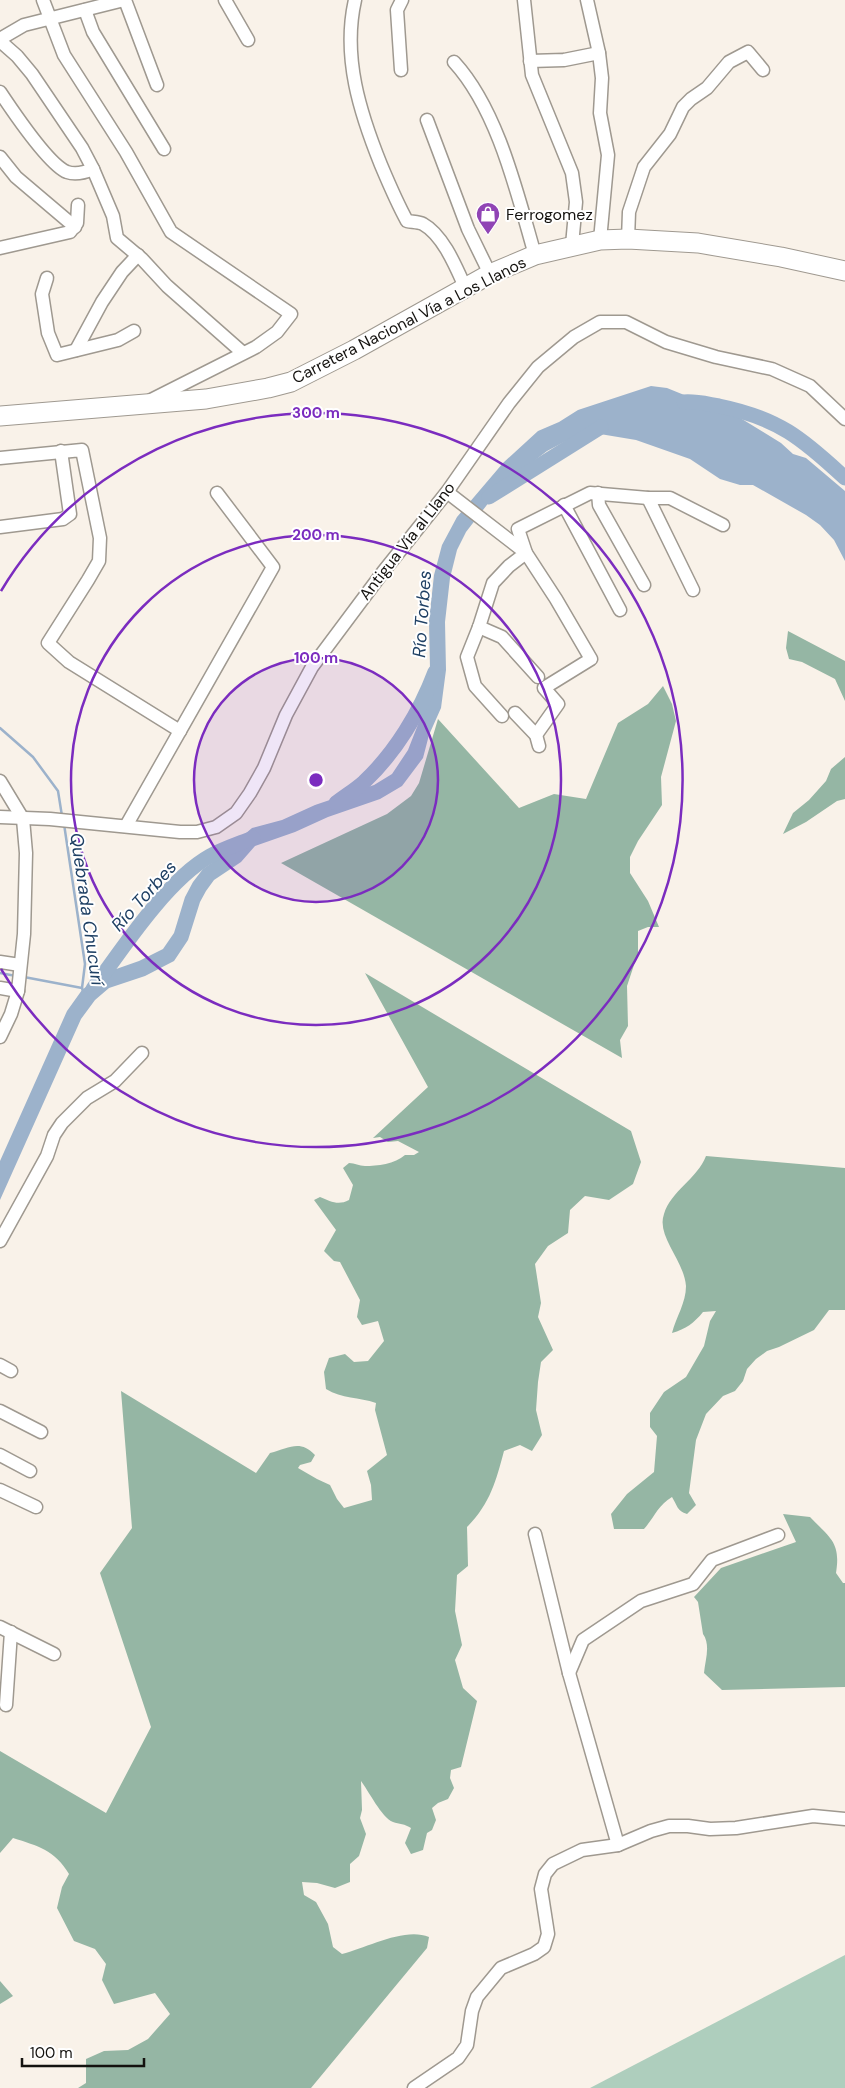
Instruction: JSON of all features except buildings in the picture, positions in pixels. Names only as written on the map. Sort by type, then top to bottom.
[{"type":"highway","name":"Carretera Nacional Vía a Los Llanos","points":[[0,416],[206,399],[291,382],[354,350],[490,274],[535,255],[600,240],[628,239],[698,244],[781,257],[845,271]]},
{"type":"street","points":[[44,0],[64,55],[126,152],[171,232],[291,314],[277,332],[256,347],[145,404]]},
{"type":"street","points":[[158,85],[124,0],[24,26],[0,40],[32,74],[69,128],[93,168],[113,216],[117,238],[138,255],[167,286],[244,353]]},
{"type":"street","points":[[225,0],[248,40]]},
{"type":"street","points":[[354,0],[351,36],[352,73],[366,127],[407,221],[422,224],[432,232],[448,252],[465,287]]},
{"type":"street","points":[[401,70],[397,10],[402,0]]},
{"type":"street","points":[[524,0],[530,61],[536,88],[572,173],[576,202],[572,245]]},
{"type":"street","points":[[587,0],[599,53],[602,78],[600,113],[608,155],[600,240]]},
{"type":"street","points":[[85,10],[93,32],[164,149]]},
{"type":"street","points":[[628,239],[630,212],[644,168],[670,134],[683,107],[707,88],[729,62],[742,54],[748,52],[763,70]]},
{"type":"street","points":[[530,61],[564,60],[599,53]]},
{"type":"street","points":[[454,62],[473,86],[488,116],[510,171],[535,255]]},
{"type":"street","points":[[0,92],[32,136],[55,162],[66,171],[84,172],[93,168]]},
{"type":"street","points":[[428,120],[468,228],[490,274]]},
{"type":"street","points":[[0,157],[16,177],[76,227]]},
{"type":"street","points":[[0,248],[68,233],[76,227],[78,204]]},
{"type":"street","points":[[76,350],[102,302],[122,272],[138,255]]},
{"type":"street","points":[[46,278],[42,294],[48,333],[57,355],[118,340],[134,331]]},
{"type":"street","name":"Antigua Vía al Llano","points":[[0,817],[126,826],[162,832],[197,832],[216,827],[236,813],[264,768],[286,714],[312,667],[378,578],[447,492],[509,402],[538,368],[574,336],[600,322],[626,322],[666,342],[716,357],[772,369],[810,386],[845,419]]},
{"type":"street","points":[[0,458],[82,450],[100,538],[99,561],[48,643],[69,662],[180,731]]},
{"type":"street","points":[[0,527],[63,519],[70,514],[62,451]]},
{"type":"street","points":[[447,492],[526,553]]},
{"type":"street","points":[[126,826],[273,566],[217,493]]},
{"type":"street","points":[[526,553],[509,566],[493,583],[480,627],[467,657],[476,686],[537,740],[558,704],[544,688],[591,659],[556,599],[526,553],[518,530],[590,493],[670,498],[723,525]]},
{"type":"street","points":[[598,493],[599,505],[644,585]]},
{"type":"street","points":[[648,498],[693,590]]},
{"type":"street","points":[[564,505],[620,610]]},
{"type":"street","points":[[480,627],[502,637],[538,677]]},
{"type":"street","points":[[0,782],[23,818],[26,894],[18,991],[11,1014],[0,1037]]},
{"type":"street","points":[[0,962],[20,965]]},
{"type":"street","points":[[0,988],[18,991]]},
{"type":"street","points":[[0,1241],[47,1156],[54,1135],[62,1123],[87,1098],[116,1081],[142,1053]]},
{"type":"street","points":[[0,1411],[42,1432]]},
{"type":"street","points":[[0,1455],[30,1471]]},
{"type":"street","points":[[0,1490],[36,1507]]},
{"type":"street","points":[[535,1534],[568,1673],[618,1845]]},
{"type":"street","points":[[568,1673],[583,1640],[641,1600],[693,1584],[712,1560],[778,1535]]},
{"type":"street","points":[[6,1705],[4,1679],[5,1629],[54,1654]]},
{"type":"street","points":[[414,2088],[458,2058],[467,2045],[472,2011],[477,1997],[501,1968],[534,1954],[544,1947],[548,1934],[541,1889],[545,1874],[553,1864],[582,1850],[618,1845],[668,1826],[688,1826],[710,1830],[736,1828],[813,1816],[845,1818]]},
{"type":"green space","points":[[788,631],[845,661],[845,701],[835,679],[802,662],[789,659],[786,648]]},
{"type":"green space","points":[[663,686],[672,704],[676,721],[661,777],[662,805],[638,841],[630,857],[630,873],[648,901],[659,927],[648,927],[638,931],[638,953],[627,986],[628,1026],[620,1040],[622,1058],[281,863],[387,814],[411,796],[419,783],[438,719],[519,808],[554,794],[586,799],[618,723],[648,704]]},
{"type":"green space","points":[[845,757],[845,799],[837,801],[806,822],[783,834],[793,813],[809,800],[826,781],[831,769]]},
{"type":"green space","points":[[365,973],[631,1131],[641,1162],[633,1184],[609,1200],[585,1196],[570,1210],[568,1233],[548,1246],[535,1264],[541,1303],[538,1317],[553,1350],[541,1362],[538,1382],[536,1410],[542,1435],[532,1451],[520,1445],[504,1451],[487,1501],[467,1527],[468,1566],[457,1575],[455,1611],[462,1645],[455,1660],[463,1688],[477,1701],[461,1767],[451,1770],[450,1778],[454,1788],[448,1799],[432,1808],[436,1820],[432,1830],[427,1833],[423,1850],[411,1854],[405,1843],[411,1828],[393,1822],[384,1815],[361,1781],[362,1810],[360,1818],[366,1834],[359,1856],[350,1864],[350,1882],[335,1888],[317,1883],[302,1882],[304,1895],[316,1902],[328,1924],[333,1947],[342,1954],[397,1936],[408,1935],[429,1937],[427,1948],[311,2088],[78,2088],[86,2083],[86,2059],[104,2051],[128,2050],[148,2039],[170,2014],[155,1993],[114,2004],[102,1980],[106,1964],[95,1949],[74,1941],[57,1908],[62,1887],[69,1874],[58,1859],[45,1850],[13,1838],[0,1853],[0,1751],[106,1813],[151,1727],[100,1573],[132,1528],[121,1391],[256,1473],[270,1453],[294,1446],[304,1447],[315,1455],[311,1462],[300,1465],[298,1468],[330,1485],[344,1508],[372,1500],[371,1485],[367,1471],[387,1455],[375,1410],[376,1403],[338,1395],[326,1389],[324,1372],[329,1358],[345,1354],[354,1362],[368,1361],[384,1341],[378,1321],[362,1325],[357,1317],[360,1300],[340,1262],[334,1261],[324,1251],[336,1230],[314,1200],[320,1197],[338,1203],[349,1200],[353,1185],[343,1168],[349,1163],[363,1166],[380,1165],[396,1161],[405,1155],[414,1155],[419,1152],[398,1141],[388,1142],[380,1137],[373,1138],[428,1087]]},
{"type":"green space","points":[[706,1156],[845,1168],[845,1310],[829,1310],[814,1330],[767,1351],[756,1359],[747,1369],[743,1381],[735,1391],[723,1396],[706,1414],[696,1440],[689,1493],[696,1505],[687,1514],[679,1509],[672,1497],[660,1508],[644,1529],[614,1529],[611,1514],[627,1494],[654,1472],[657,1436],[650,1427],[650,1413],[664,1392],[686,1377],[704,1346],[710,1321],[716,1311],[703,1312],[689,1325],[672,1333],[686,1292],[686,1286],[681,1267],[664,1231],[664,1214],[672,1198],[697,1172]]},
{"type":"green space","points":[[783,1514],[810,1517],[828,1536],[835,1547],[837,1554],[836,1573],[845,1583],[845,1687],[722,1690],[704,1673],[707,1643],[703,1634],[698,1602],[694,1597],[721,1568],[796,1542]]},
{"type":"green space","points":[[845,1955],[845,2088],[590,2088]]},
{"type":"green space","points":[[0,1981],[13,1996],[0,2004]]},
{"type":"water","points":[[651,386],[667,388],[720,412],[737,416],[781,443],[793,454],[806,458],[845,491],[845,561],[834,540],[820,525],[806,515],[753,485],[740,485],[720,479],[690,459],[636,440],[600,434],[566,441],[547,451],[517,474],[493,497],[466,532],[457,550],[450,578],[445,622],[446,670],[441,708],[429,735],[423,758],[402,786],[380,799],[255,846],[241,862],[214,880],[206,891],[200,902],[188,940],[174,961],[145,976],[109,988],[95,1000],[81,1019],[0,1200],[0,1161],[67,1011],[82,990],[102,974],[139,961],[163,949],[174,933],[185,897],[193,882],[203,869],[229,851],[252,828],[282,820],[315,805],[374,785],[392,774],[408,750],[426,704],[430,669],[429,621],[434,575],[442,545],[457,517],[503,463],[538,431],[559,422],[578,410]]},
{"type":"waterway","name":"Río Torbes","points":[[684,402],[702,403],[740,411],[773,424],[802,441],[845,478]]},
{"type":"waterway","name":"Río Torbes","points":[[489,497],[601,427]]},
{"type":"waterway","name":"Río Torbes","points":[[336,803],[364,782],[396,745],[414,717],[435,672]]},
{"type":"waterway","name":"Quebrada Chucurí","points":[[0,728],[33,757],[58,791],[62,816]]},
{"type":"waterway","name":"Quebrada Chucurí","points":[[64,824],[85,964],[83,991]]},
{"type":"waterway","name":"Río Torbes","points":[[93,989],[146,916],[178,881],[210,856],[253,838]]},
{"type":"waterway","points":[[0,973],[16,976]]},
{"type":"waterway","points":[[24,977],[82,988]]},
{"type":"place","name":"Ferrogomez","points":[[488,235]]}]
